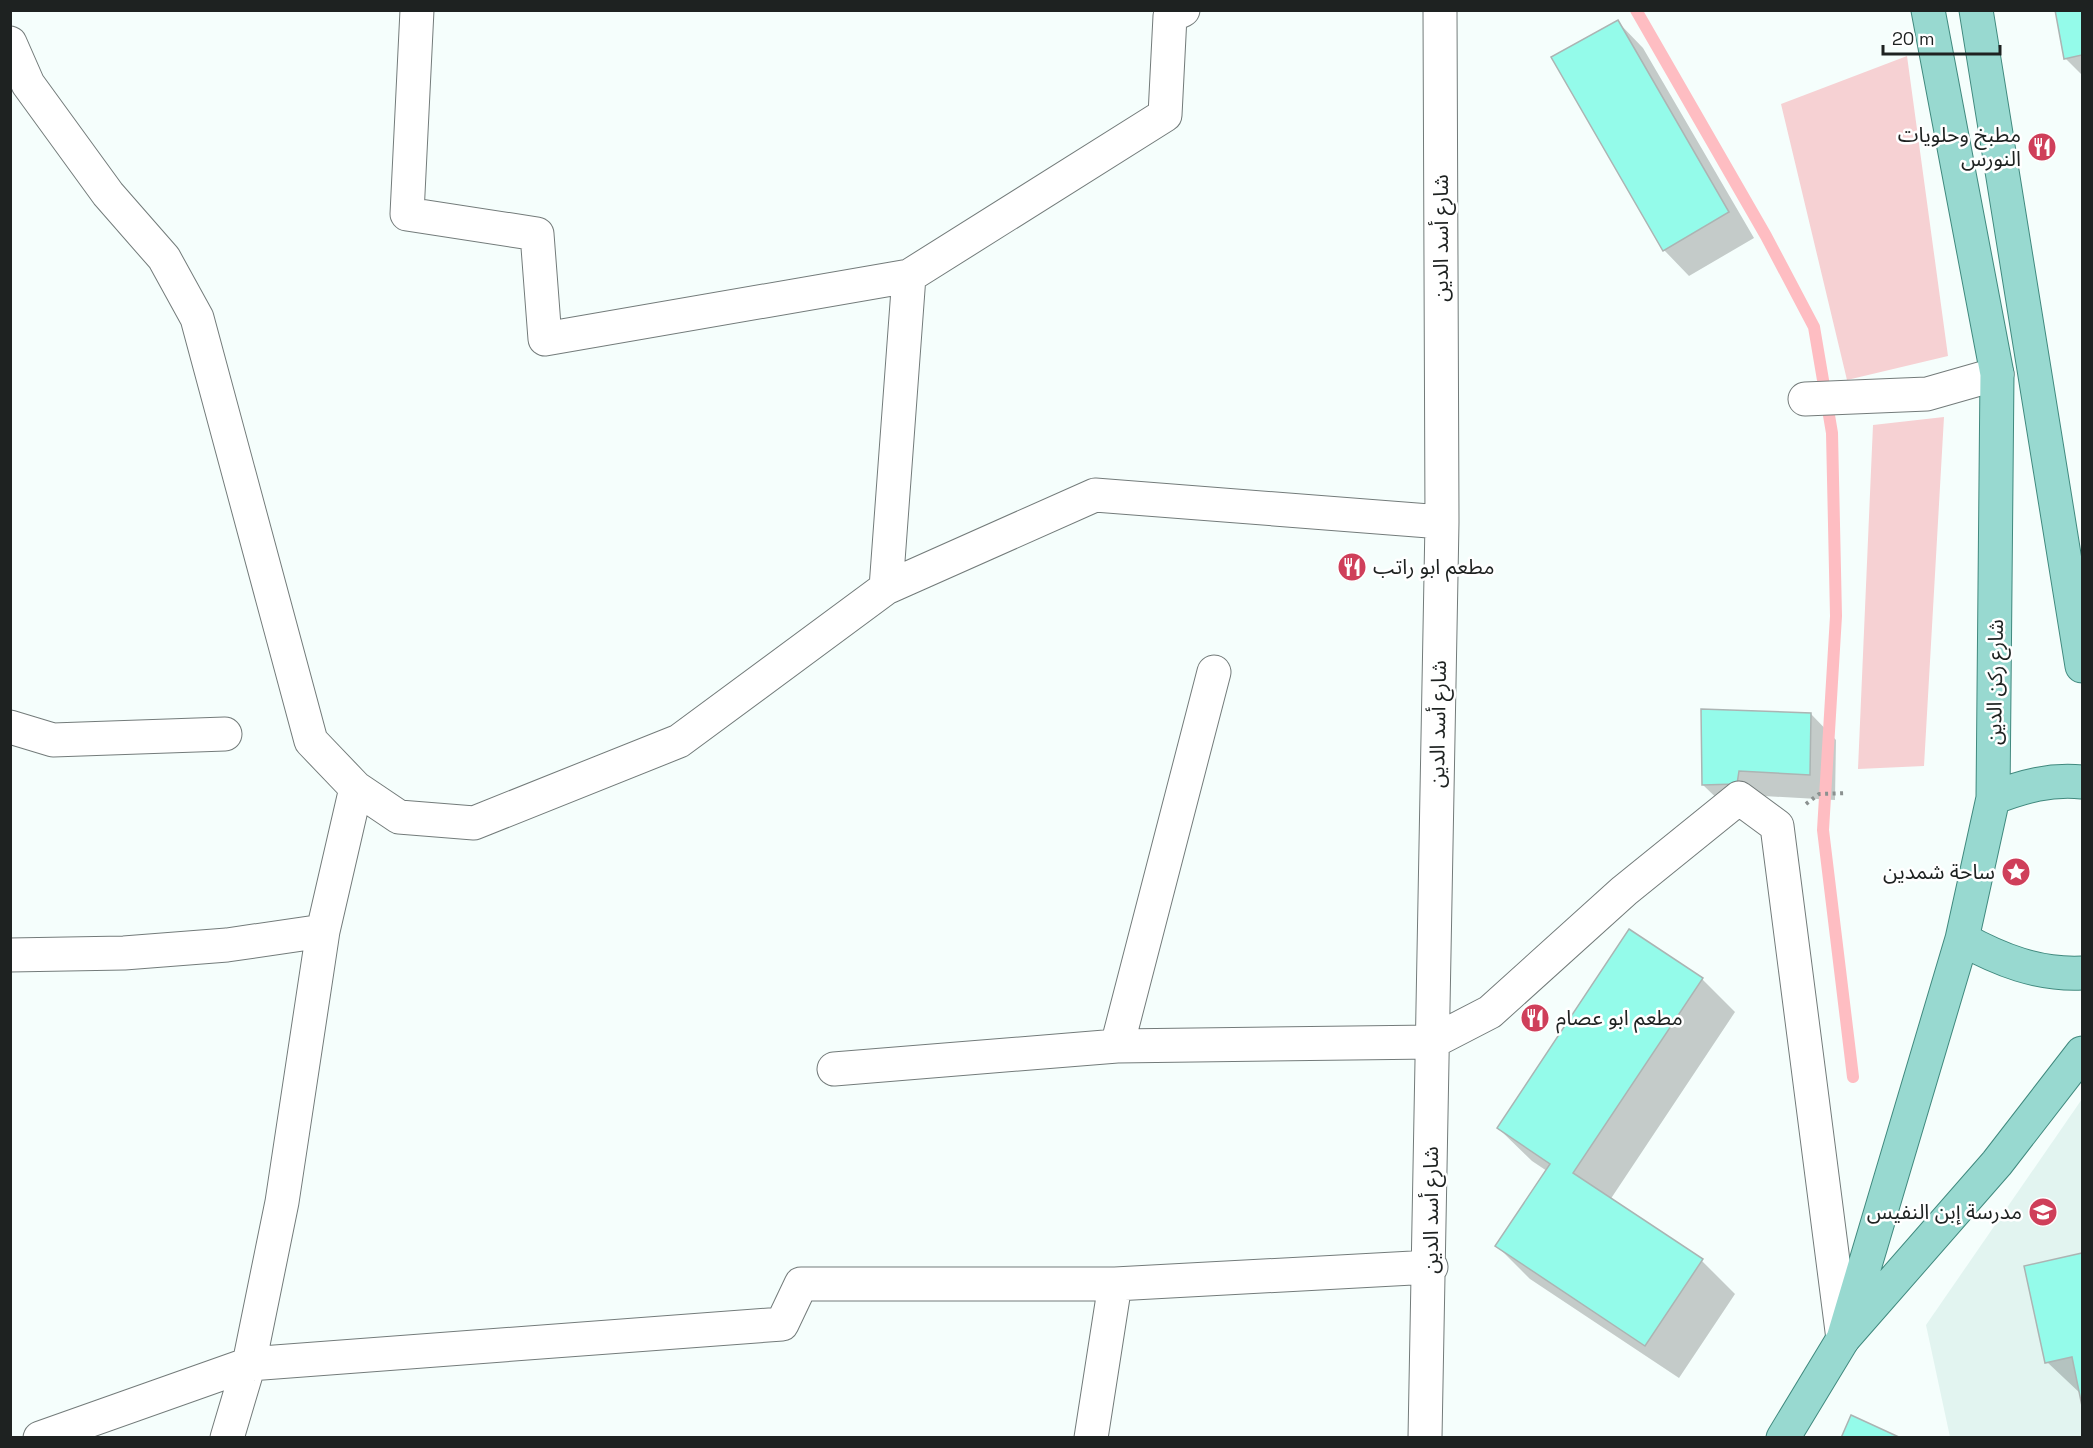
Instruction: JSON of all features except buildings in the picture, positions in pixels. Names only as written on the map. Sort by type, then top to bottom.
[{"type":"main road","name":"شارع ركن الدين","points":[[1843,1339],[1962,939],[1994,798],[1997,374],[1928,10]]},
{"type":"main road","points":[[1976,10],[2082,666]]},
{"type":"main road","points":[[1994,798],[2024,786],[2060,780],[2082,782]]},
{"type":"main road","points":[[1962,939],[1999,959],[2039,970],[2082,973]]},
{"type":"main road","points":[[1783,1437],[1843,1339],[1997,1163],[2082,1053]]},
{"type":"street","points":[[417,10],[407,214],[537,234],[544,339],[909,276],[1165,115],[1170,16],[1183,10]]},
{"type":"street","name":"شارع أسد الدين","points":[[1425,1437],[1431,1266],[1432,1042],[1442,522],[1440,10]]},
{"type":"street","points":[[10,43],[28,84],[108,194],[164,258],[198,318],[311,741],[356,788],[399,817],[474,823],[679,741],[886,588],[1095,495],[1442,522]]},
{"type":"street","points":[[886,588],[909,276]]},
{"type":"street","points":[[1805,399],[1927,394],[1997,374]]},
{"type":"street","points":[[1117,1046],[1214,672]]},
{"type":"street","points":[[10,727],[53,740],[225,734]]},
{"type":"street","points":[[227,1437],[249,1364],[282,1202],[323,931],[356,788]]},
{"type":"street","points":[[834,1069],[1117,1046],[1432,1042],[1490,1012],[1624,891],[1739,798],[1777,826],[1843,1339]]},
{"type":"street","points":[[10,955],[124,953],[216,946],[323,931]]},
{"type":"street","points":[[40,1437],[249,1364],[782,1324],[801,1284],[1115,1284],[1431,1266]]},
{"type":"street","points":[[1091,1437],[1115,1284]]},
{"type":"path","points":[[1777,826],[1819,794],[1847,793]]},
{"type":"shaded area","points":[[1907,56],[1948,356],[1847,380],[1781,104]]},
{"type":"shaded area","points":[[1944,417],[1924,766],[1858,769],[1873,425]]},
{"type":"shaded area","name":"مدرسة إبن النفيس","points":[[2082,1099],[2082,1437],[1950,1437],[1926,1325]]},
{"type":"waterway","points":[[1636,10],[1766,236],[1814,327],[1832,433],[1836,616],[1823,830],[1853,1077]]},
{"type":"place","name":"مطبخ وحلويات النورس","points":[[2042,147]]},
{"type":"place","name":"مطعم ابو راتب","points":[[1352,567]]},
{"type":"place","name":"ساحة شمدين","points":[[2016,872]]},
{"type":"place","name":"مطعم ابو عصام","points":[[1535,1018]]},
{"type":"place","name":"مدرسة إبن النفيس","points":[[2043,1212]]}]
